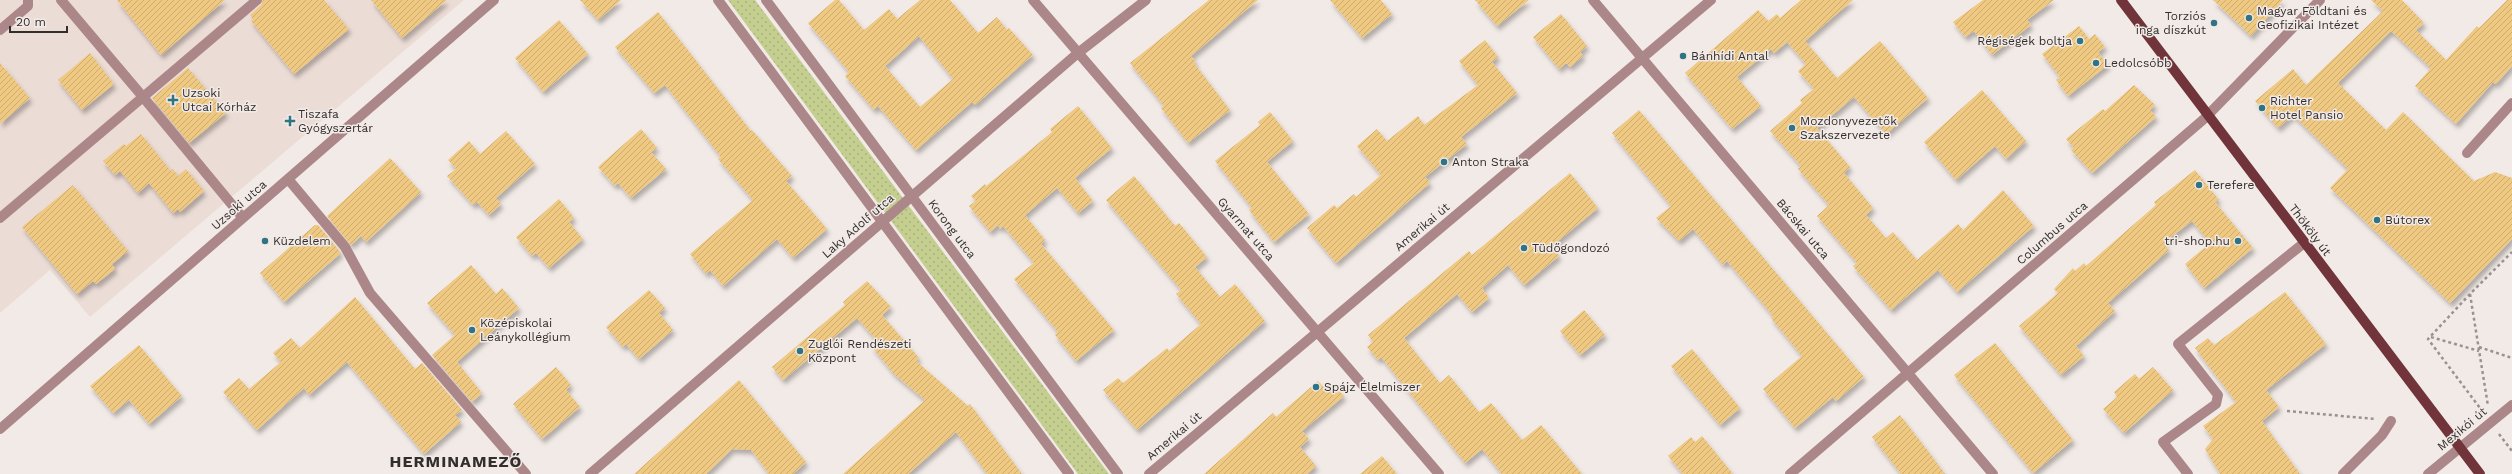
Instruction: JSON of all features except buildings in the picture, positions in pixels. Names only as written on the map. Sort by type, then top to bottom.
[{"type":"main road","name":"Thököly út","points":[[2121,0],[2207,116],[2480,474]]},
{"type":"street","points":[[0,30],[28,6],[28,0]]},
{"type":"street","points":[[61,0],[243,218]]},
{"type":"street","points":[[0,218],[257,0]]},
{"type":"street","name":"Uzsoki utca","points":[[0,429],[494,0]]},
{"type":"street","points":[[718,0],[1069,474]]},
{"type":"street","name":"Korong utca","points":[[766,0],[1118,474]]},
{"type":"street","name":"Gyarmat utca","points":[[1033,0],[1439,474]]},
{"type":"street","name":"Laky Adolf utca","points":[[590,474],[1078,53],[1146,0]]},
{"type":"street","name":"Bácskai utca","points":[[1593,0],[1993,474]]},
{"type":"street","name":"Amerikai út","points":[[1150,474],[1711,0]]},
{"type":"street","name":"Columbus utca","points":[[1790,474],[2207,116],[2320,0]]},
{"type":"street","points":[[2467,153],[2512,103]]},
{"type":"street","points":[[288,179],[346,247],[370,293],[526,474]]},
{"type":"street","points":[[2188,474],[2163,442],[2216,404],[2218,395],[2178,344],[2304,243]]},
{"type":"street","name":"Mexikói út","points":[[2428,474],[2512,405]]},
{"type":"street","points":[[2343,474],[2382,435],[2391,421]]},
{"type":"path","points":[[2512,252],[2428,339],[2512,451]]},
{"type":"path","points":[[2470,294],[2491,423]]},
{"type":"path","points":[[2432,336],[2479,351]]},
{"type":"path","points":[[2479,347],[2512,358]]},
{"type":"path","points":[[2287,411],[2391,421]]},
{"type":"shaded area","name":"Uzsoki Utcai Kórház","points":[[0,0],[464,0],[90,317],[50,270],[0,313]]},
{"type":"green space","points":[[728,0],[755,0],[1109,474],[1078,474]]},
{"type":"place","name":"Magyar Földtani és Geofizikai Intézet","points":[[2249,18]]},
{"type":"place","name":"Torziós inga díszkút","points":[[2214,23]]},
{"type":"place","name":"Régiségek boltja","points":[[2080,41]]},
{"type":"place","name":"Bánhídi Antal","points":[[1683,56]]},
{"type":"place","name":"Ledolcsóbb","points":[[2096,63]]},
{"type":"place","name":"Uzsoki Utcai Kórház","points":[[173,100]]},
{"type":"place","name":"Richter Hotel Pansio","points":[[2262,108]]},
{"type":"place","name":"Tiszafa Gyógyszertár","points":[[290,121]]},
{"type":"place","name":"Mozdonyvezetők Szakszervezete","points":[[1792,128]]},
{"type":"place","name":"Anton Straka","points":[[1444,162]]},
{"type":"place","name":"Terefere","points":[[2199,185]]},
{"type":"place","name":"Bútorex","points":[[2377,220]]},
{"type":"place","name":"Küzdelem","points":[[265,241]]},
{"type":"place","name":"tri-shop.hu","points":[[2238,241]]},
{"type":"place","name":"Tüdőgondozó","points":[[1524,248]]},
{"type":"place","name":"Középiskolai Leánykollégium","points":[[472,330]]},
{"type":"place","name":"Zuglói Rendészeti Központ","points":[[800,351]]},
{"type":"place","name":"Spájz Élelmiszer","points":[[1316,387]]},
{"type":"district","name":"HERMINAMEZŐ","points":[[456,461]]}]
